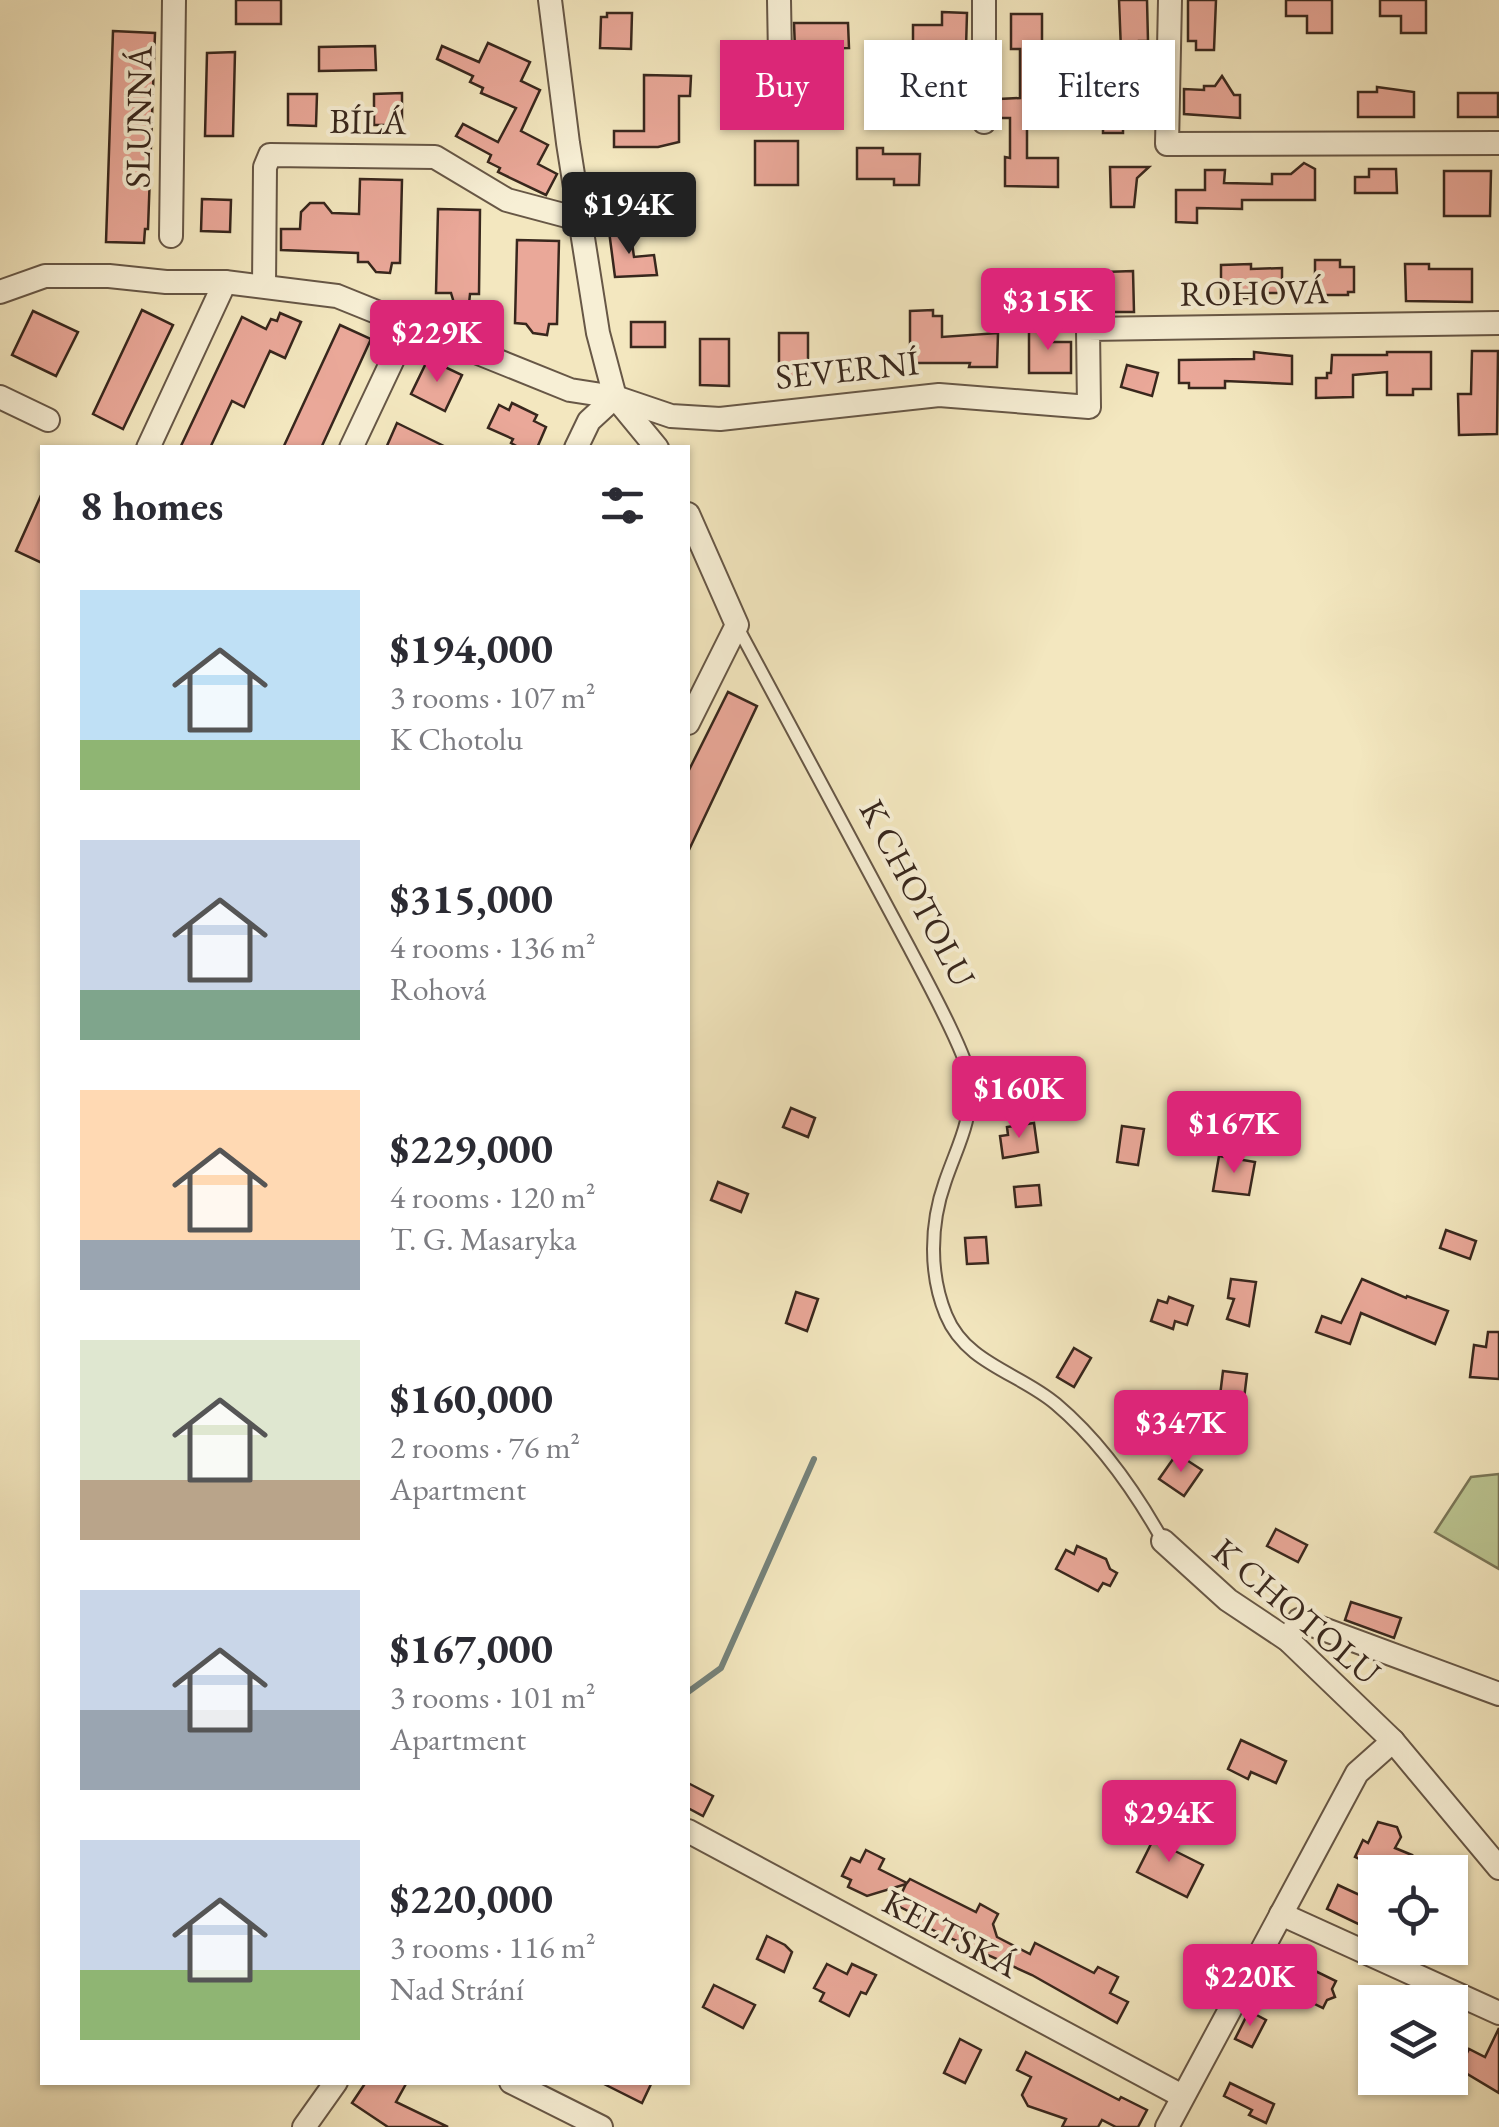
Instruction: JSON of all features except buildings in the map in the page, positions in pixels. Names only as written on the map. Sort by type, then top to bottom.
[{"type":"street","name":"SLUNNÁ","points":[[171,236],[174,0]]},
{"type":"street","points":[[550,0],[598,332],[616,397],[655,445]]},
{"type":"street","points":[[779,0],[780,40]]},
{"type":"street","points":[[984,0],[984,40]]},
{"type":"street","points":[[1170,0],[1167,144],[1499,143]]},
{"type":"street","name":"BÍLÁ","points":[[264,286],[265,166],[270,155],[436,158],[507,200],[582,220]]},
{"type":"street","name":"SEVERNÍ","points":[[0,292],[44,276],[224,282],[337,296],[570,390],[616,397],[671,416],[720,418],[939,394],[1088,406]]},
{"type":"street","points":[[149,445],[224,282]]},
{"type":"street","points":[[352,445],[410,323]]},
{"type":"street","name":"ROHOVÁ","points":[[1088,406],[1088,329],[1499,324]]},
{"type":"street","points":[[0,397],[48,420]]},
{"type":"street","points":[[577,445],[588,421],[616,397]]},
{"type":"street","name":"K CHOTOLU","points":[[690,519],[737,625]]},
{"type":"street","points":[[690,719],[737,625]]},
{"type":"street","name":"K CHOTOLU","points":[[1163,1541],[1228,1600],[1293,1630],[1499,1868]]},
{"type":"street","points":[[1293,1630],[1499,1694]]},
{"type":"street","points":[[1166,2127],[1357,1773],[1392,1742]]},
{"type":"street","name":"KELTSKÁ","points":[[690,1832],[1182,2096]]},
{"type":"street","points":[[1281,1914],[1499,2013]]},
{"type":"street","points":[[304,2127],[334,2085]]},
{"type":"street","points":[[517,2085],[601,2127]]},
{"type":"lane","name":"K CHOTOLU","points":[[737,625],[932,990],[970,1076],[966,1133],[944,1183],[934,1226],[936,1285],[948,1319],[968,1348],[1054,1402],[1099,1447],[1140,1500],[1163,1541]]},
{"type":"green space","points":[[1499,1474],[1499,1569],[1435,1532],[1471,1477]]},
{"type":"waterway","points":[[690,1691],[721,1668],[814,1459]]}]
